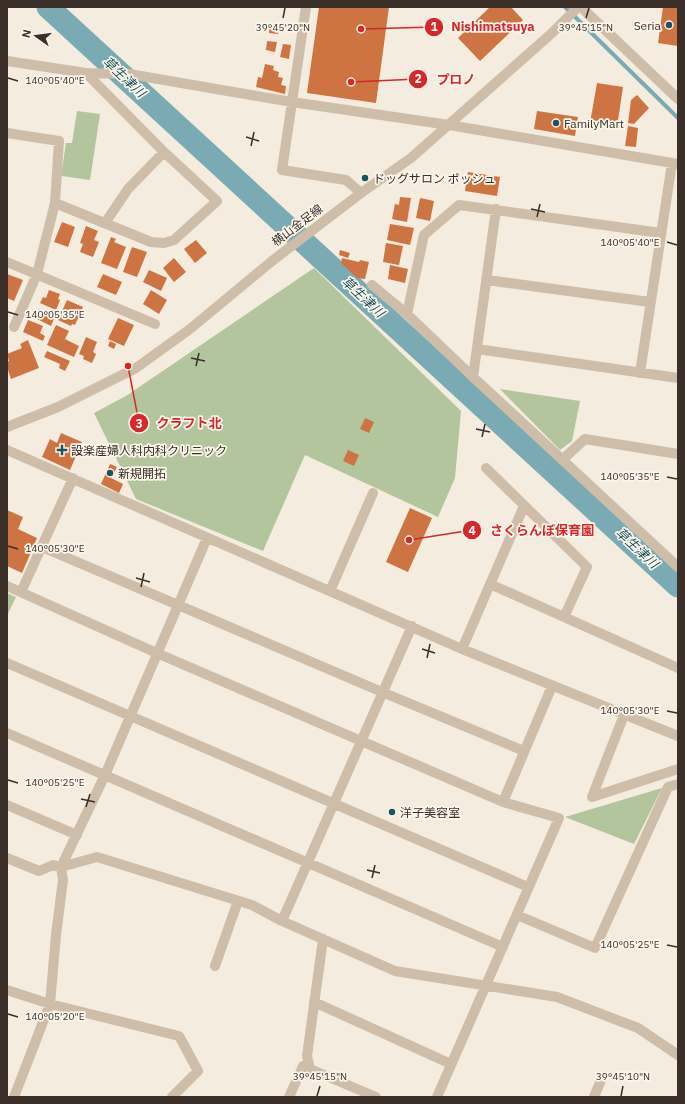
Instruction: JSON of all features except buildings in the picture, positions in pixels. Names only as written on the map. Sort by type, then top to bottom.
[{"type":"street","points":[[306,7],[282,170],[346,180],[361,193]]},
{"type":"street","name":"横山金足線","points":[[7,427],[58,407],[136,368],[190,328],[272,261],[361,193],[411,158],[578,7]]},
{"type":"street","points":[[581,7],[678,98]]},
{"type":"street","points":[[7,62],[86,73],[104,72],[129,74],[292,102],[449,125],[675,163],[661,233],[640,373]]},
{"type":"street","points":[[55,204],[151,242],[164,243],[174,240],[217,201],[164,152],[86,73]]},
{"type":"street","points":[[7,133],[59,141],[55,204],[37,274],[14,327]]},
{"type":"street","points":[[105,223],[128,189],[164,152]]},
{"type":"street","points":[[407,314],[424,235],[459,205],[661,233]]},
{"type":"street","points":[[473,377],[496,209]]},
{"type":"street","points":[[7,262],[155,324]]},
{"type":"street","points":[[487,280],[650,302]]},
{"type":"street","points":[[372,285],[407,314],[678,567]]},
{"type":"street","points":[[477,349],[678,378]]},
{"type":"street","points":[[562,460],[585,439],[678,454]]},
{"type":"street","points":[[7,450],[462,649],[678,736]]},
{"type":"street","points":[[486,468],[587,567],[564,617]]},
{"type":"street","points":[[21,592],[73,478]]},
{"type":"street","points":[[330,590],[373,493]]},
{"type":"street","points":[[462,649],[524,506]]},
{"type":"street","points":[[14,1097],[50,1004],[56,935],[63,880],[61,867],[105,776],[130,716],[180,605],[207,538]]},
{"type":"street","points":[[42,547],[382,692],[524,750]]},
{"type":"street","points":[[490,584],[678,668]]},
{"type":"street","points":[[7,586],[159,654],[503,802],[559,818],[437,1097]]},
{"type":"street","points":[[282,921],[412,626]]},
{"type":"street","points":[[7,663],[528,887]]},
{"type":"street","points":[[503,802],[552,686]]},
{"type":"street","points":[[624,715],[592,797],[678,769]]},
{"type":"street","points":[[7,733],[306,864],[503,947]]},
{"type":"street","points":[[517,915],[595,948],[668,787],[678,784]]},
{"type":"street","points":[[7,805],[77,834]]},
{"type":"street","points":[[7,858],[39,871],[53,865],[61,867],[97,857],[252,905],[282,921],[395,971],[557,997],[638,1028],[678,1055]]},
{"type":"street","points":[[215,966],[238,901]]},
{"type":"street","points":[[310,1069],[307,1056],[323,939]]},
{"type":"street","points":[[7,990],[50,1004],[179,1036],[198,1071],[172,1097]]},
{"type":"street","points":[[314,1002],[451,1064]]},
{"type":"street","points":[[289,1097],[303,1066],[376,1097]]},
{"type":"street","points":[[594,1097],[601,1080]]},
{"type":"green space","points":[[77,111],[100,114],[90,180],[61,176],[66,143],[72,143]]},
{"type":"green space","points":[[314,268],[461,411],[455,478],[438,517],[305,455],[263,551],[136,499],[94,413],[126,396]]},
{"type":"green space","points":[[500,389],[580,401],[572,441],[560,450]]},
{"type":"green space","points":[[7,593],[16,597],[7,616]]},
{"type":"green space","points":[[662,788],[634,844],[565,817]]},
{"type":"waterway","name":"草生津川","points":[[48,7],[678,586]]},
{"type":"waterway","points":[[565,7],[678,118]]},
{"type":"place","name":"Seria","points":[[669,25]]},
{"type":"place","name":"Nishimatsuya","points":[[361,29]]},
{"type":"place","name":"プロノ","points":[[351,82]]},
{"type":"place","name":"FamilyMart","points":[[556,123]]},
{"type":"place","name":"ドッグサロン ポッシュ","points":[[365,178]]},
{"type":"place","name":"クラフト北","points":[[128,366]]},
{"type":"place","name":"設楽産婦人科内科クリニック","points":[[62,450]]},
{"type":"place","name":"新規開拓","points":[[110,473]]},
{"type":"place","name":"さくらんぼ保育園","points":[[409,540]]},
{"type":"place","name":"洋子美容室","points":[[392,812]]}]
